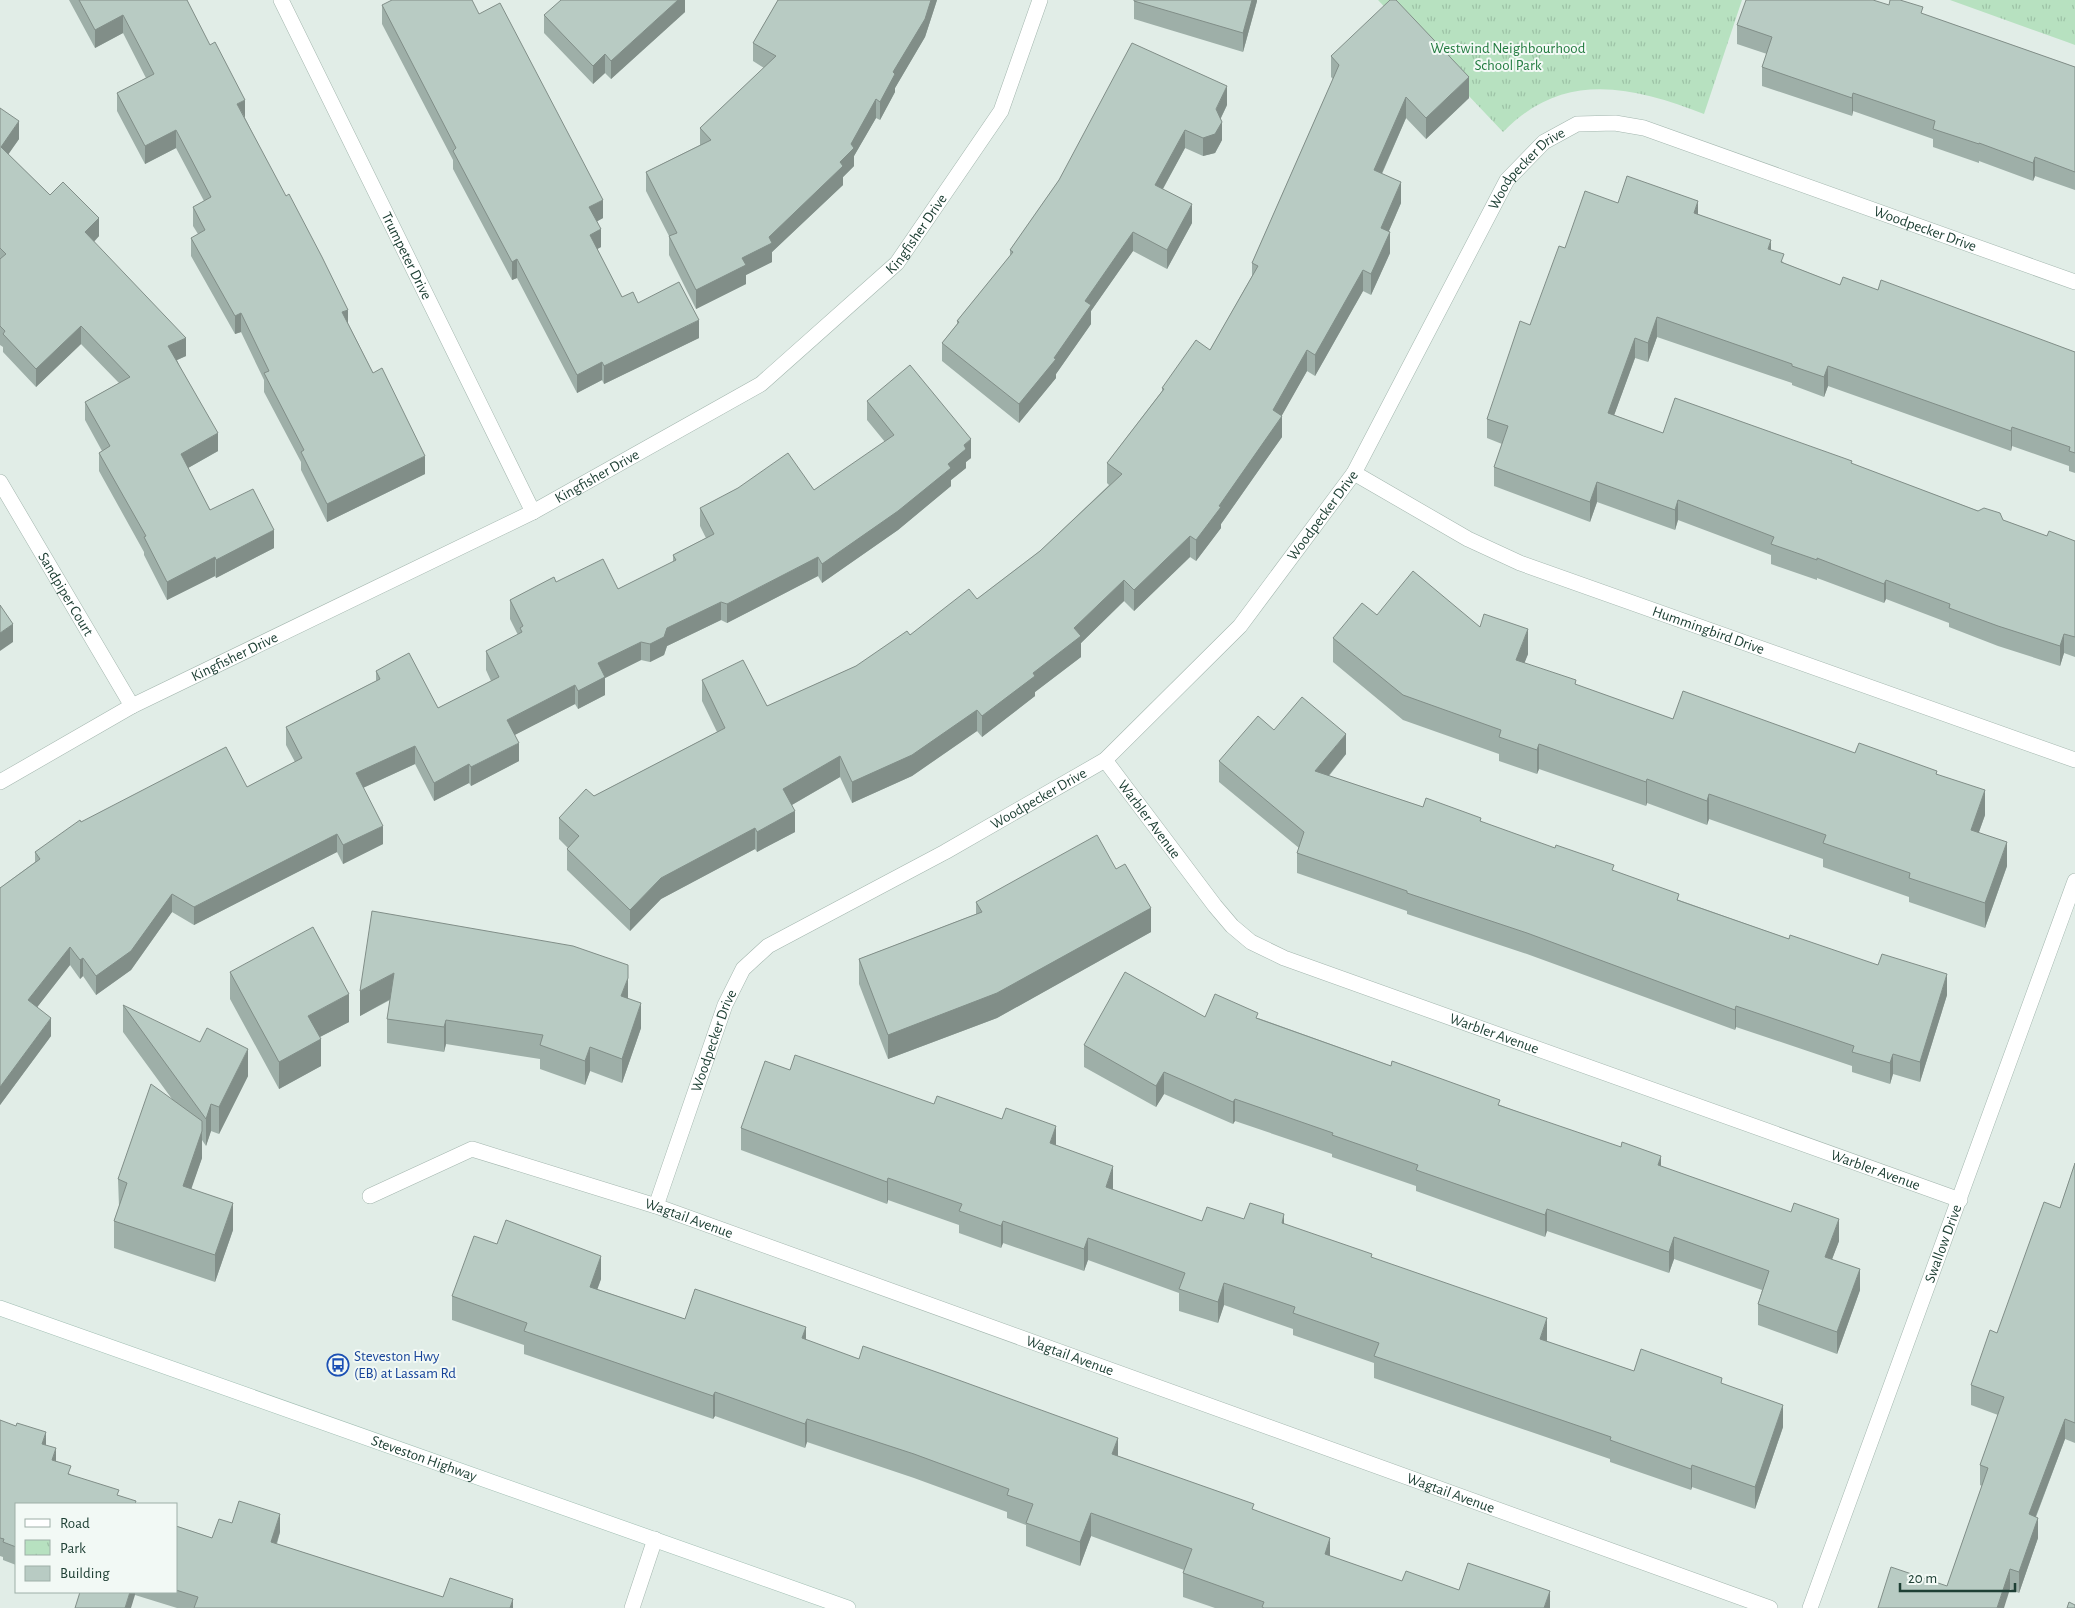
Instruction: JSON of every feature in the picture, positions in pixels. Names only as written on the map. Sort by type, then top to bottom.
[{"type":"street","name":"Trumpeter Drive","points":[[280,0],[533,512]]},
{"type":"street","name":"Kingfisher Drive","points":[[0,782],[132,706],[533,512],[761,384],[897,263],[1001,112],[1040,0]]},
{"type":"street","name":"Woodpecker Drive","points":[[656,1206],[725,1005],[743,969],[768,946],[946,852],[1105,760],[1240,626],[1354,473],[1507,180],[1544,142],[1576,124],[1615,123],[1644,128],[2075,282]]},
{"type":"street","name":"Hummingbird Drive","points":[[1354,473],[1468,539],[1520,563],[2075,760]]},
{"type":"street","name":"Sandpiper Court","points":[[0,482],[132,706]]},
{"type":"street","name":"Warbler Avenue","points":[[1105,760],[1215,906],[1232,926],[1251,942],[1284,958],[1960,1200]]},
{"type":"street","name":"Swallow Drive","points":[[1810,1608],[2075,881]]},
{"type":"street","name":"Wagtail Avenue","points":[[370,1196],[472,1149],[656,1206],[1770,1608]]},
{"type":"street","name":"Steveston Highway","points":[[0,1308],[848,1608]]},
{"type":"street","points":[[632,1608],[655,1539]]},
{"type":"green space","name":"Westwind Neighbourhood School Park","points":[[1378,0],[1742,0],[1704,114],[1651,96],[1599,89],[1574,92],[1550,99],[1526,112],[1503,132]]},
{"type":"green space","points":[[1950,0],[2075,0],[2075,45],[2067,42]]},
{"type":"building","points":[[79,0],[187,0],[210,45],[215,42],[245,100],[237,104],[286,196],[289,194],[322,257],[348,310],[342,312],[373,373],[382,368],[425,456],[327,504],[301,452],[304,450],[264,373],[269,371],[241,313],[235,316],[191,238],[205,230],[193,207],[211,197],[176,130],[145,146],[117,93],[154,74],[123,15],[95,30]]},
{"type":"building","points":[[392,0],[472,0],[479,14],[500,3],[603,200],[589,207],[601,229],[590,235],[622,297],[633,292],[638,303],[679,282],[699,320],[604,366],[602,362],[577,375],[517,259],[512,262],[453,151],[456,148],[382,5]]},
{"type":"building","points":[[561,0],[678,0],[611,61],[605,54],[593,66],[544,15]]},
{"type":"building","points":[[778,0],[931,0],[925,19],[893,72],[895,74],[880,102],[876,99],[851,144],[854,148],[840,162],[843,166],[769,237],[772,243],[742,258],[746,265],[696,290],[669,236],[677,233],[646,172],[711,140],[700,128],[776,56],[753,43]]},
{"type":"building","points":[[1134,0],[1252,0],[1243,33]]},
{"type":"building","points":[[1390,0],[1396,0],[1469,77],[1426,118],[1406,97],[1374,170],[1401,182],[1381,228],[1390,232],[1371,274],[1363,270],[1315,355],[1307,350],[1273,410],[1282,416],[1219,506],[1221,507],[1196,540],[1190,536],[1134,590],[1124,580],[1074,628],[1081,636],[1033,673],[1035,676],[982,716],[977,710],[912,755],[852,782],[840,756],[783,789],[795,811],[757,832],[755,828],[661,878],[630,910],[567,849],[579,836],[559,818],[586,789],[594,796],[725,728],[702,680],[743,660],[767,706],[856,666],[907,631],[910,635],[969,589],[977,599],[1040,551],[1122,474],[1107,463],[1164,389],[1162,388],[1196,340],[1210,350],[1258,266],[1252,263],[1339,65],[1331,56]]},
{"type":"building","points":[[1746,0],[1873,0],[1889,5],[1890,0],[1900,0],[1923,7],[1921,13],[2075,67],[2075,172],[2035,157],[2033,163],[1979,143],[1933,129],[1935,121],[1853,93],[1852,98],[1762,67],[1772,37],[1737,25]]},
{"type":"building","points":[[1132,43],[1227,86],[1216,109],[1222,122],[1215,134],[1203,138],[1185,130],[1155,185],[1192,204],[1167,250],[1133,232],[1085,301],[1091,305],[1054,358],[1056,359],[1019,404],[942,343],[959,322],[957,321],[1013,252],[1010,250],[1059,180]]},
{"type":"building","points":[[0,108],[19,121],[1,147],[50,195],[63,182],[99,218],[85,232],[186,338],[168,346],[218,433],[181,454],[210,510],[253,489],[274,530],[216,560],[215,557],[167,582],[144,537],[146,536],[99,453],[110,446],[85,402],[130,377],[81,326],[36,369],[3,334],[5,331],[0,326],[0,259],[6,254],[0,248]]},
{"type":"building","points":[[1627,176],[1698,201],[1694,213],[1771,240],[1768,249],[1784,254],[1781,262],[1840,285],[1843,277],[1878,290],[1881,280],[2075,352],[2075,453],[2069,451],[2070,447],[2012,427],[2011,431],[1828,366],[1824,377],[1657,317],[1648,343],[1635,338],[1608,413],[1663,433],[1675,398],[1852,461],[1851,463],[1978,511],[1984,508],[2000,513],[2003,520],[2047,536],[2049,531],[2075,541],[2075,637],[2064,634],[2060,646],[1998,626],[1949,608],[1950,604],[1886,580],[1884,584],[1817,558],[1817,560],[1771,544],[1774,537],[1678,500],[1675,510],[1597,482],[1590,502],[1494,467],[1508,426],[1487,419],[1520,321],[1530,325],[1559,246],[1565,248],[1585,191],[1618,203]]},
{"type":"building","points":[[910,365],[971,439],[964,445],[966,449],[948,464],[951,468],[898,511],[822,564],[818,557],[727,604],[721,602],[667,628],[664,637],[650,644],[641,642],[598,663],[605,677],[578,691],[575,685],[507,720],[519,743],[471,767],[469,764],[434,783],[415,746],[356,773],[383,826],[343,845],[337,834],[194,907],[172,894],[131,951],[96,976],[83,958],[80,960],[70,947],[28,1000],[51,1018],[0,1087],[0,888],[40,859],[35,852],[80,820],[81,822],[226,747],[247,787],[302,758],[286,727],[380,679],[376,671],[409,653],[438,708],[499,677],[486,651],[522,632],[520,628],[523,626],[510,600],[554,577],[556,582],[603,559],[618,589],[676,560],[673,555],[714,534],[700,508],[738,488],[788,453],[814,490],[894,435],[867,401]]},
{"type":"building","points":[[1413,571],[1480,627],[1484,614],[1528,629],[1516,660],[1576,680],[1575,684],[1673,719],[1683,691],[1855,753],[1859,743],[1937,771],[1936,774],[1985,790],[1971,830],[2007,842],[1985,903],[1909,878],[1910,873],[1823,843],[1826,835],[1709,794],[1707,801],[1647,779],[1646,782],[1539,744],[1537,750],[1499,737],[1501,730],[1403,695],[1333,638],[1362,603],[1377,615]]},
{"type":"building","points":[[0,605],[13,624],[0,633]]},
{"type":"building","points":[[1302,697],[1346,734],[1315,771],[1423,807],[1426,798],[1481,818],[1480,821],[1555,848],[1556,845],[1614,865],[1612,870],[1679,894],[1677,900],[1789,939],[1790,935],[1878,965],[1882,954],[1947,974],[1920,1062],[1893,1054],[1890,1063],[1852,1052],[1854,1046],[1736,1006],[1735,1010],[1527,933],[1407,893],[1407,891],[1297,853],[1304,832],[1219,761],[1258,716],[1274,730]]},
{"type":"building","points":[[1097,835],[1116,869],[1125,864],[1151,908],[997,993],[888,1035],[859,959],[982,912],[976,902]]},
{"type":"building","points":[[372,911],[573,946],[628,965],[628,978],[621,996],[641,1003],[622,1059],[590,1047],[585,1061],[540,1045],[543,1035],[446,1020],[444,1027],[387,1019],[394,973],[360,991]]},
{"type":"building","points":[[313,927],[349,994],[308,1016],[321,1039],[279,1062],[230,972]]},
{"type":"building","points":[[1125,972],[1205,1017],[1215,994],[1258,1013],[1256,1018],[1391,1066],[1392,1061],[1500,1100],[1498,1105],[1621,1147],[1622,1142],[1661,1156],[1658,1165],[1791,1212],[1794,1203],[1839,1219],[1825,1257],[1860,1269],[1837,1332],[1758,1304],[1769,1271],[1674,1237],[1669,1252],[1547,1209],[1545,1215],[1416,1170],[1418,1165],[1332,1135],[1333,1133],[1235,1099],[1233,1102],[1164,1072],[1156,1086],[1084,1045]]},
{"type":"building","points":[[123,1005],[200,1042],[207,1028],[248,1049],[219,1107],[211,1104],[206,1119]]},
{"type":"building","points":[[795,1055],[934,1104],[937,1096],[1002,1119],[1006,1108],[1056,1126],[1050,1143],[1113,1166],[1106,1187],[1202,1221],[1207,1207],[1244,1219],[1250,1203],[1284,1214],[1282,1223],[1372,1254],[1371,1257],[1547,1318],[1540,1339],[1634,1371],[1641,1349],[1722,1378],[1721,1383],[1783,1405],[1755,1487],[1692,1465],[1691,1469],[1610,1440],[1611,1437],[1374,1356],[1379,1343],[1293,1313],[1295,1307],[1224,1283],[1218,1302],[1179,1289],[1185,1273],[1088,1238],[1084,1249],[1003,1221],[1001,1226],[959,1211],[962,1204],[888,1178],[887,1182],[741,1128],[765,1061],[790,1070]]},
{"type":"building","points":[[151,1084],[202,1121],[202,1131],[183,1186],[233,1203],[215,1255],[114,1221],[127,1183],[118,1179]]},
{"type":"building","points":[[2075,1163],[2075,1423],[2065,1419],[2029,1514],[2038,1518],[2019,1572],[2010,1569],[1997,1608],[1878,1608],[1891,1567],[1947,1586],[1988,1468],[1980,1465],[2004,1397],[1971,1385],[1990,1330],[1997,1333],[2044,1202],[2060,1208]]},
{"type":"building","points":[[506,1220],[601,1256],[590,1287],[685,1319],[695,1289],[806,1327],[802,1338],[859,1359],[863,1346],[1118,1438],[1112,1454],[1254,1504],[1252,1509],[1330,1538],[1325,1554],[1402,1581],[1406,1571],[1459,1590],[1468,1563],[1550,1591],[1544,1608],[1264,1608],[1262,1607],[1264,1602],[1183,1573],[1192,1549],[1091,1513],[1080,1542],[1026,1523],[1033,1504],[1007,1495],[1009,1489],[914,1454],[807,1419],[805,1424],[715,1392],[713,1396],[524,1331],[527,1323],[452,1296],[474,1236],[497,1244]]},
{"type":"building","points":[[0,1420],[16,1426],[17,1423],[46,1432],[42,1444],[56,1448],[52,1460],[71,1466],[68,1474],[119,1490],[117,1495],[136,1501],[135,1503],[15,1503],[15,1547],[3,1542],[4,1539],[0,1538]]},
{"type":"building","points":[[239,1501],[280,1514],[271,1542],[443,1597],[450,1578],[513,1599],[510,1608],[194,1608],[198,1597],[178,1591],[178,1527],[212,1538],[219,1519],[232,1523]]},
{"type":"building","points":[[80,1593],[130,1593],[125,1608],[75,1608]]},
{"type":"building","points":[[2069,1602],[2075,1605],[2075,1608],[2067,1608]]},
{"type":"place","name":"Steveston Hwy (EB) at Lassam Rd","points":[[338,1365]]}]
